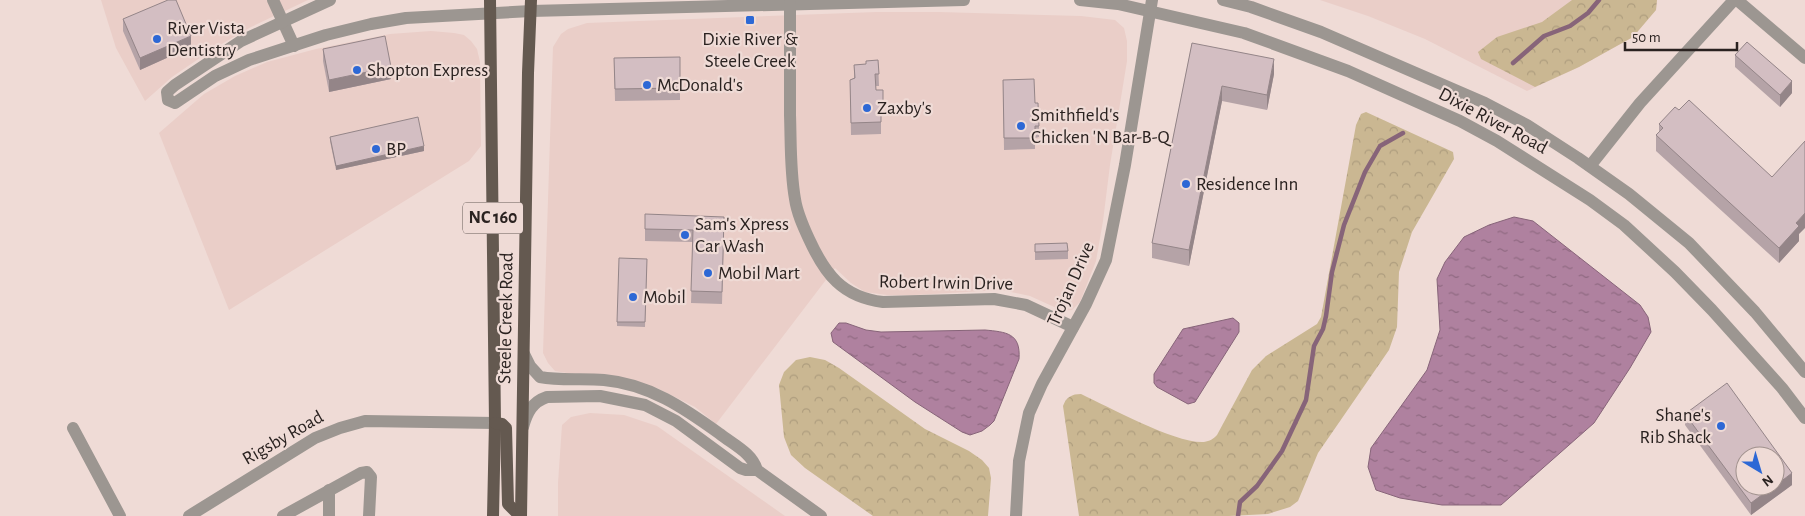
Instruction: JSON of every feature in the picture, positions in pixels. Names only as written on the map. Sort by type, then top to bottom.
[{"type":"main road","name":"Steele Creek Road","points":[[490,0],[495,423],[493,516]]},
{"type":"main road","name":"Steele Creek Road","points":[[520,516],[528,73],[531,5]]},
{"type":"main road","points":[[495,423],[502,424],[506,428],[508,504],[520,516]]},
{"type":"street","points":[[273,0],[294,46]]},
{"type":"street","points":[[330,0],[241,41],[174,85],[167,92],[168,100],[175,103],[215,76],[249,60],[353,28],[406,18],[490,13],[531,5],[570,11],[964,0]]},
{"type":"street","name":"Dixie River Road","points":[[1080,0],[1151,5],[1244,33],[1348,71],[1460,121],[1513,151],[1590,200],[1624,225],[1675,272],[1712,310],[1782,388],[1805,418]]},
{"type":"street","name":"Dixie River Road","points":[[1223,0],[1251,7],[1321,32],[1485,102],[1527,125],[1629,194],[1689,243],[1755,312],[1805,372]]},
{"type":"street","points":[[1590,166],[1640,103],[1736,0],[1805,58]]},
{"type":"street","name":"Robert Irwin Drive","points":[[790,4],[791,156],[795,201],[801,221],[814,248],[836,283],[856,296],[883,302],[994,299],[1026,304],[1074,327]]},
{"type":"street","name":"Trojan Drive","points":[[1016,516],[1019,461],[1029,414],[1042,384],[1086,304],[1106,260],[1126,164],[1151,5]]},
{"type":"street","points":[[524,354],[536,375],[605,380],[630,384],[669,400],[752,457],[757,470],[821,516]]},
{"type":"street","points":[[523,428],[530,409],[540,399],[547,397],[600,396],[622,399],[645,405],[676,421],[740,468],[757,470]]},
{"type":"street","name":"Rigsby Road","points":[[189,516],[315,438],[340,428],[365,421],[495,423]]},
{"type":"street","points":[[73,428],[120,516]]},
{"type":"street","points":[[288,515],[329,490],[361,473],[367,472],[371,477],[369,516]]},
{"type":"street","points":[[329,490],[329,516]]},
{"type":"shaded area","points":[[101,0],[308,0],[251,27],[213,49],[172,77],[145,101],[116,48]]},
{"type":"shaded area","points":[[1320,0],[1657,0],[1656,10],[1633,37],[1579,67],[1527,91],[1425,39],[1368,16]]},
{"type":"shaded area","points":[[876,12],[1081,16],[1115,20],[1124,28],[1127,41],[1127,61],[1103,221],[1096,261],[1080,302],[1072,310],[1063,311],[1030,296],[1002,290],[914,295],[887,295],[865,292],[851,283],[835,268],[716,424],[695,407],[657,388],[555,371],[543,353],[553,47],[561,34],[568,29],[587,23]]},
{"type":"shaded area","points":[[431,31],[464,35],[477,49],[480,62],[481,146],[469,161],[229,310],[159,133],[204,94],[235,76],[267,62],[316,49],[390,34]]},
{"type":"shaded area","points":[[590,413],[624,415],[657,426],[785,516],[558,516],[562,425],[571,417]]},
{"type":"green space","points":[[1572,0],[1657,0],[1656,10],[1633,37],[1579,67],[1535,87],[1481,59],[1478,52],[1497,37],[1542,22]]},
{"type":"green space","points":[[1366,112],[1453,152],[1454,159],[1412,232],[1399,272],[1397,327],[1389,350],[1318,453],[1298,501],[1290,507],[1268,514],[1229,516],[1079,516],[1063,406],[1068,398],[1072,395],[1081,394],[1160,431],[1192,441],[1208,441],[1217,435],[1252,370],[1266,356],[1317,324],[1321,317],[1356,125],[1361,114]]},
{"type":"green space","points":[[810,357],[825,360],[839,368],[925,429],[969,451],[982,460],[989,468],[991,478],[988,516],[873,516],[805,468],[791,455],[784,437],[779,385],[784,372],[796,360]]},
{"type":"water","points":[[1514,217],[1533,221],[1640,305],[1648,317],[1651,332],[1594,423],[1501,505],[1442,505],[1400,498],[1376,490],[1368,467],[1371,448],[1427,370],[1440,330],[1437,279],[1445,262],[1464,237],[1489,225]]},
{"type":"water","points":[[1233,318],[1239,323],[1239,332],[1195,402],[1188,404],[1157,387],[1154,383],[1154,374],[1183,329]]},
{"type":"water","points":[[839,323],[881,332],[985,330],[1006,333],[1015,339],[1019,350],[1019,359],[994,421],[982,431],[970,435],[962,432],[915,402],[833,342],[831,333]]},
{"type":"building","name":"River Vista Dentistry","points":[[168,0],[176,0],[191,36],[140,58],[123,19]]},
{"type":"building","name":"Shopton Express","points":[[385,36],[391,67],[329,80],[323,49]]},
{"type":"building","points":[[1747,42],[1792,81],[1780,95],[1735,55]]},
{"type":"building","name":"Residence Inn","points":[[1192,43],[1274,59],[1267,95],[1222,86],[1189,250],[1152,243]]},
{"type":"building","name":"McDonald's","points":[[680,57],[680,88],[615,89],[614,58]]},
{"type":"building","name":"Zaxby's","points":[[878,60],[879,74],[875,74],[876,90],[883,90],[881,122],[851,123],[850,80],[855,78],[854,65]]},
{"type":"building","name":"Smithfield's Chicken 'N Bar-B-Q","points":[[1034,79],[1035,103],[1038,103],[1039,126],[1035,126],[1035,138],[1004,138],[1003,80]]},
{"type":"building","points":[[1689,100],[1772,177],[1805,141],[1805,213],[1796,223],[1799,226],[1779,248],[1656,135],[1663,128],[1659,124],[1675,107],[1679,110]]},
{"type":"building","points":[[418,117],[424,146],[336,166],[330,137]]},
{"type":"building","points":[[645,214],[724,217],[722,292],[691,291],[693,230],[645,229]]},
{"type":"building","points":[[1067,243],[1068,251],[1035,252],[1035,244]]},
{"type":"building","points":[[619,258],[647,259],[645,322],[617,322]]},
{"type":"building","points":[[1727,383],[1772,446],[1735,446],[1735,481],[1685,414]]},
{"type":"building","points":[[1785,463],[1792,473],[1785,478]]},
{"type":"building","points":[[1746,496],[1760,496],[1751,503]]},
{"type":"waterway","points":[[1513,63],[1544,36],[1570,26],[1588,13],[1599,0]]},
{"type":"waterway","points":[[1238,516],[1240,502],[1257,486],[1282,451],[1306,400],[1314,346],[1323,329],[1332,272],[1344,225],[1365,172],[1380,146],[1403,133]]},
{"type":"place","name":"Dixie River & Steele Creek","points":[[750,20]]},
{"type":"place","name":"River Vista Dentistry","points":[[157,39]]},
{"type":"place","name":"Shopton Express","points":[[357,70]]},
{"type":"place","name":"McDonald's","points":[[647,85]]},
{"type":"place","name":"Zaxby's","points":[[867,108]]},
{"type":"place","name":"Smithfield's Chicken 'N Bar-B-Q","points":[[1021,126]]},
{"type":"place","name":"BP","points":[[376,149]]},
{"type":"place","name":"Residence Inn","points":[[1186,184]]},
{"type":"place","name":"Sam's Xpress Car Wash","points":[[685,235]]},
{"type":"place","name":"Mobil Mart","points":[[708,273]]},
{"type":"place","name":"Mobil","points":[[633,297]]},
{"type":"place","name":"Shane's Rib Shack","points":[[1721,426]]}]
